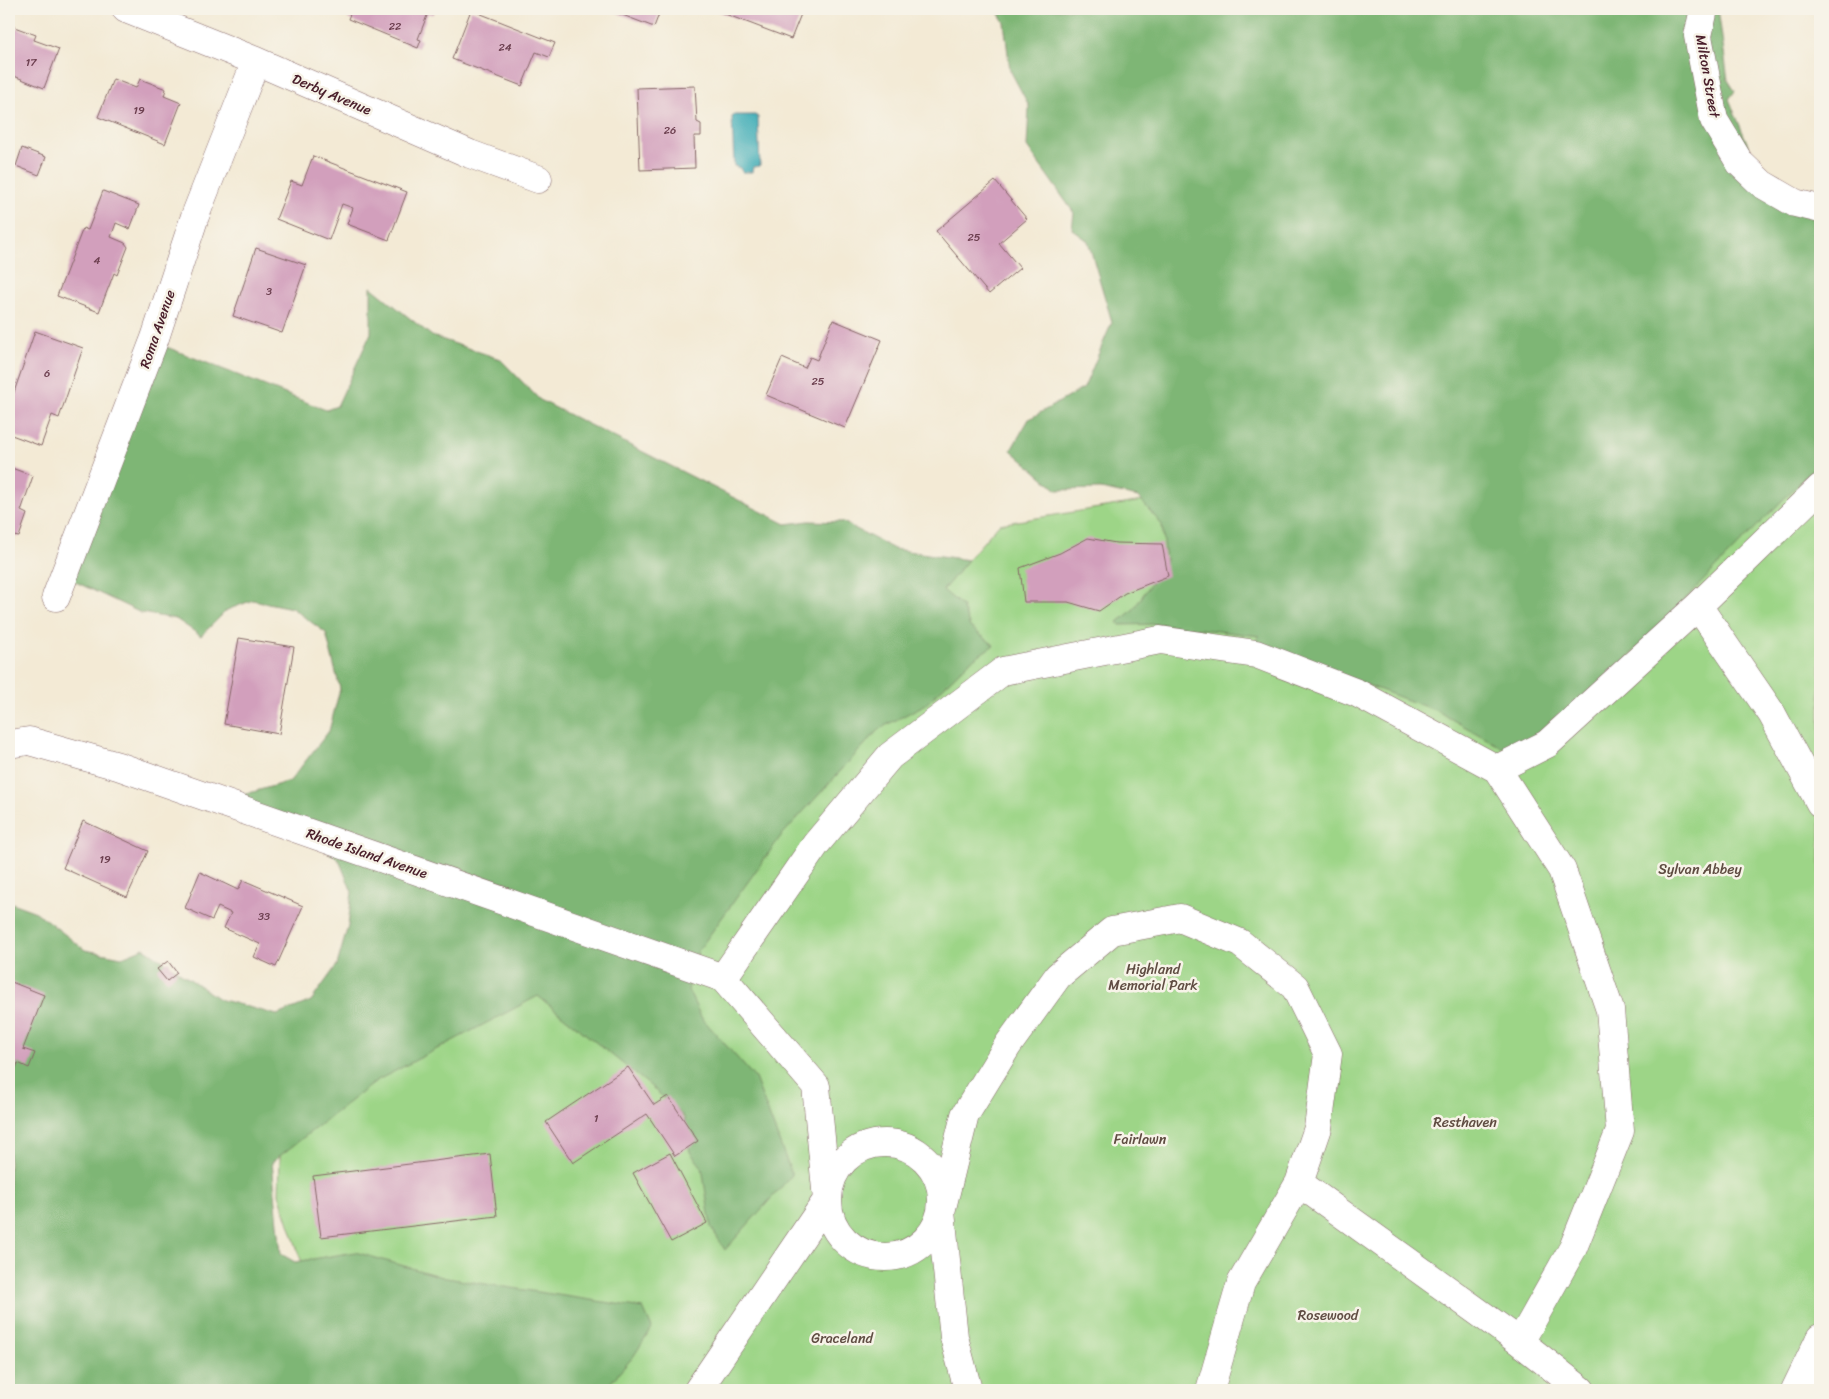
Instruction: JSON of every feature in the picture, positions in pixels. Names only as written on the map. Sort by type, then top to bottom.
[{"type":"street","name":"Derby Avenue","points":[[126,9],[256,61],[470,154],[538,179]]},
{"type":"street","name":"Milton Street","points":[[1704,9],[1698,36],[1714,120],[1740,163],[1762,184],[1795,203],[1820,209]]},
{"type":"street","name":"Roma Avenue","points":[[56,597],[155,338],[195,216],[256,61]]},
{"type":"street","points":[[1497,769],[1547,744],[1698,606],[1820,488]]},
{"type":"street","points":[[1698,606],[1772,714],[1820,803]]},
{"type":"street","points":[[1210,1390],[1241,1283],[1299,1183],[1318,1128],[1328,1054],[1295,987],[1240,943],[1180,918],[1112,930],[1058,976],[1008,1045],[965,1115],[941,1212],[934,1229],[922,1243],[907,1253],[888,1257],[870,1255],[853,1248],[839,1235],[830,1218],[827,1200],[816,1086],[723,978],[816,844],[890,756],[1003,671],[1160,640],[1256,654],[1357,693],[1497,769],[1562,870],[1610,1010],[1620,1131],[1573,1248],[1520,1342]]},
{"type":"street","name":"Rhode Island Avenue","points":[[9,744],[29,741],[118,766],[723,978]]},
{"type":"street","points":[[698,1390],[827,1200],[831,1181],[840,1164],[854,1152],[872,1144],[890,1143],[909,1148],[925,1159],[936,1174],[942,1192],[941,1212],[954,1337],[968,1390]]},
{"type":"street","points":[[1299,1183],[1520,1342],[1581,1390]]},
{"type":"street","points":[[1794,1390],[1820,1338]]},
{"type":"green space","points":[[996,9],[1718,9],[1728,80],[1735,91],[1729,99],[1750,150],[1774,183],[1820,201],[1820,462],[1526,761],[1437,711],[1255,643],[1259,636],[1159,624],[1120,625],[1118,622],[1133,610],[1166,561],[1162,525],[1138,497],[1101,489],[1057,490],[1011,450],[1029,419],[1084,388],[1112,322],[1088,241],[1072,229],[1074,213],[1027,147],[1029,106],[1010,70],[1004,22]]},
{"type":"green space","points":[[371,287],[432,336],[500,359],[540,400],[786,524],[809,521],[843,522],[894,549],[968,560],[943,590],[962,606],[970,627],[994,645],[970,661],[926,704],[879,729],[781,836],[698,951],[688,990],[701,1017],[755,1078],[792,1175],[725,1250],[711,1227],[702,1167],[690,1152],[684,1117],[653,1088],[538,996],[376,1081],[272,1162],[281,1254],[295,1262],[355,1252],[446,1278],[643,1308],[652,1328],[633,1357],[604,1390],[9,1390],[9,902],[36,912],[85,950],[122,957],[144,948],[219,999],[277,1015],[311,1001],[337,965],[348,926],[352,892],[339,860],[309,838],[236,797],[290,781],[329,731],[340,689],[326,633],[292,608],[253,600],[227,610],[201,636],[176,619],[141,613],[61,575],[159,344],[326,410],[337,406],[371,333]]},
{"type":"green space","name":"Highland Memorial Park","points":[[1820,400],[1820,1390],[471,1390],[354,1305],[301,1260],[279,1194],[281,1123],[784,771],[999,524]]},
{"type":"water","points":[[734,115],[755,115],[758,117],[760,166],[753,167],[752,172],[742,172],[740,168],[734,166],[732,117]]},
{"type":"building","points":[[352,9],[436,9],[433,15],[428,13],[418,39],[421,40],[418,48],[348,19]]},
{"type":"building","points":[[613,9],[661,9],[654,27],[612,11]]},
{"type":"building","points":[[712,9],[803,9],[791,39]]},
{"type":"building","points":[[471,10],[555,43],[549,57],[536,52],[522,86],[452,59]]},
{"type":"building","points":[[9,25],[36,35],[34,40],[59,49],[44,88],[9,74]]},
{"type":"building","points":[[113,79],[136,88],[140,79],[166,89],[164,96],[181,103],[165,144],[98,117]]},
{"type":"building","points":[[695,86],[697,122],[701,124],[701,136],[694,136],[695,168],[640,170],[637,88]]},
{"type":"building","points":[[22,148],[46,157],[39,175],[16,166]]},
{"type":"building","points":[[313,156],[407,192],[389,240],[347,224],[353,208],[342,204],[329,240],[276,219],[291,181],[302,185]]},
{"type":"building","points":[[995,181],[1027,219],[999,243],[1020,268],[989,294],[936,231]]},
{"type":"building","points":[[103,191],[139,205],[130,229],[116,223],[111,237],[125,243],[128,247],[117,275],[114,273],[99,312],[57,296],[83,228],[88,230]]},
{"type":"building","points":[[256,248],[306,265],[282,333],[233,316]]},
{"type":"building","points":[[833,320],[882,340],[845,428],[766,395],[782,358],[805,368],[810,357],[817,360]]},
{"type":"building","points":[[35,331],[83,348],[59,418],[52,415],[41,446],[9,434],[9,397],[12,398]]},
{"type":"building","points":[[9,467],[33,476],[21,511],[27,514],[19,537],[14,536],[9,549]]},
{"type":"building","points":[[1088,538],[1116,543],[1162,544],[1168,576],[1125,593],[1099,611],[1068,602],[1024,602],[1020,568],[1060,553]]},
{"type":"building","points":[[239,638],[294,647],[279,734],[224,724]]},
{"type":"building","points":[[83,821],[148,851],[127,897],[63,868]]},
{"type":"building","points":[[200,872],[238,890],[243,880],[303,906],[276,967],[254,957],[260,944],[224,928],[231,913],[218,907],[212,920],[185,908]]},
{"type":"building","points":[[168,961],[177,973],[167,981],[157,969]]},
{"type":"building","points":[[9,981],[44,995],[23,1049],[35,1053],[29,1068],[18,1063],[16,1068],[9,1066]]},
{"type":"building","points":[[628,1067],[654,1105],[668,1096],[698,1141],[675,1156],[647,1114],[573,1163],[546,1122]]},
{"type":"building","points":[[670,1153],[707,1223],[671,1242],[633,1173]]},
{"type":"building","points":[[490,1154],[497,1216],[321,1237],[313,1176]]},
{"type":"park label","name":"Sylvan Abbey","points":[[1700,869]]},
{"type":"park label","name":"Resthaven","points":[[1465,1122]]},
{"type":"park label","name":"Fairlawn","points":[[1140,1139]]},
{"type":"park label","name":"Rosewood","points":[[1328,1315]]},
{"type":"park label","name":"Graceland","points":[[842,1338]]}]
